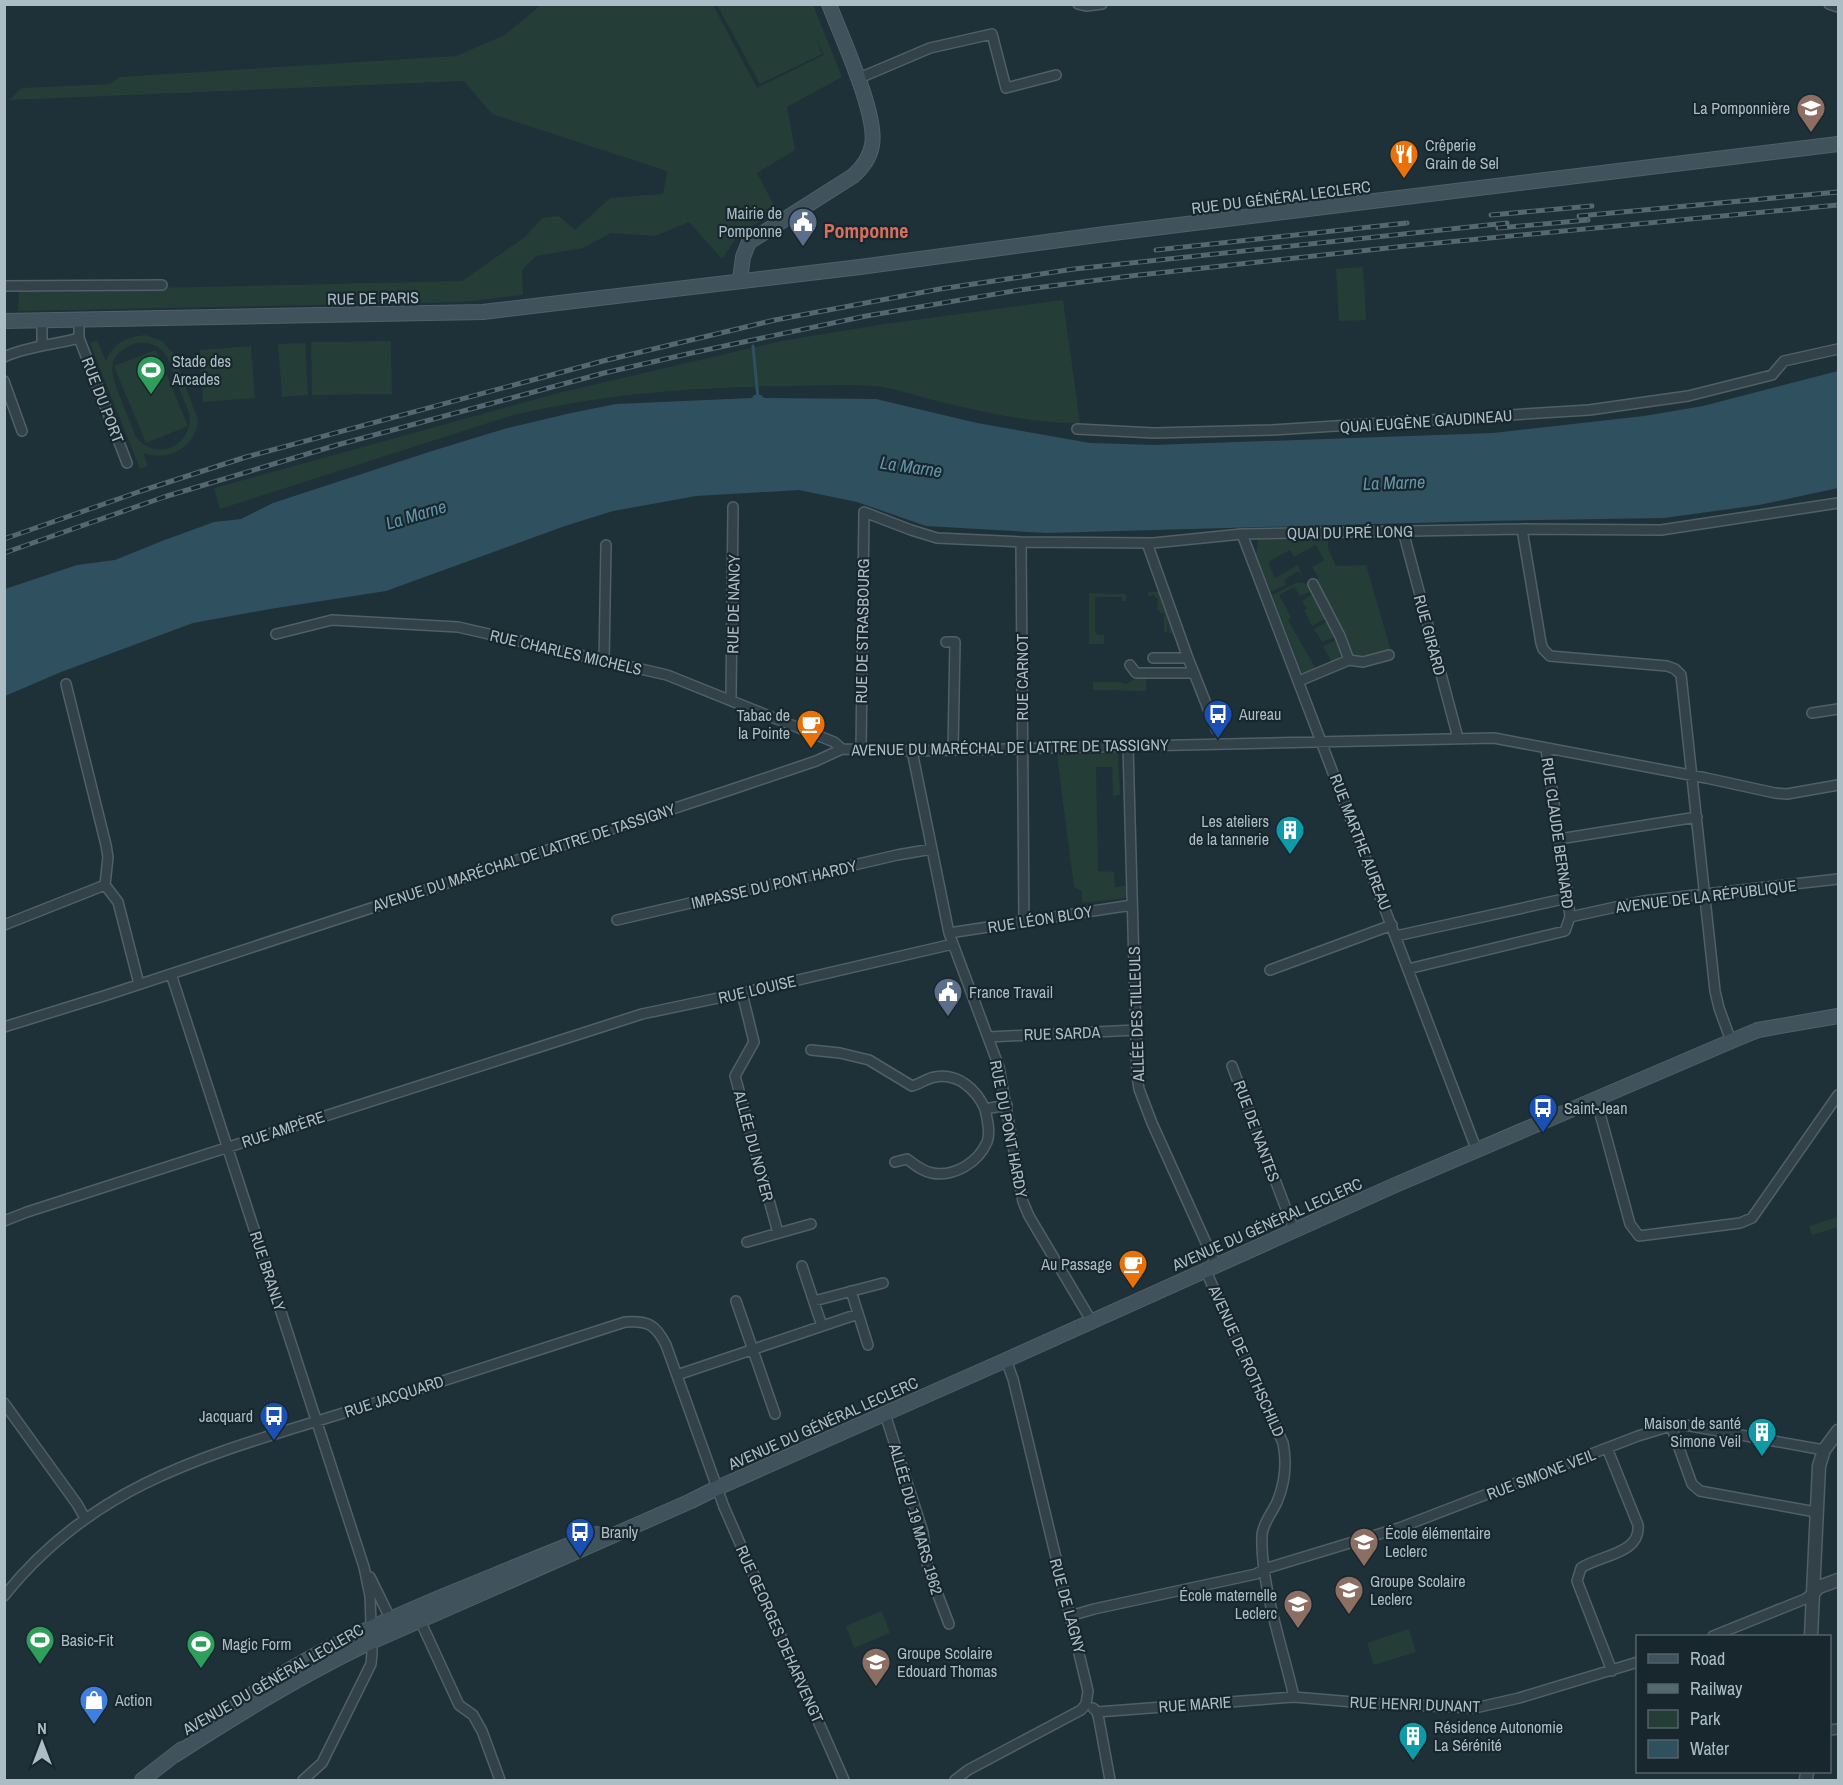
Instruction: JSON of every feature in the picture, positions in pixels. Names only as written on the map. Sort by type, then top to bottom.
[{"type":"main road","points":[[740,280],[743,257],[749,242],[853,176],[863,167],[872,145],[873,131],[869,109],[829,4]]},
{"type":"main road","name":"RUE DU GÉNÉRAL LECLERC","points":[[740,280],[1834,144]]},
{"type":"main road","name":"RUE DE PARIS","points":[[4,321],[483,312],[740,280]]},
{"type":"main road","name":"AVENUE DU GÉNÉRAL LECLERC","points":[[142,1780],[238,1705],[285,1672],[371,1627],[421,1621],[1294,1230],[1731,1041],[1758,1030],[1839,1016]]},
{"type":"main road","name":"AVENUE DU GÉNÉRAL LECLERC","points":[[175,1755],[254,1705],[371,1642],[415,1608],[537,1557],[717,1488]]},
{"type":"street","points":[[1078,4],[1086,6],[1102,4]]},
{"type":"street","points":[[1829,4],[1839,7]]},
{"type":"street","points":[[857,79],[930,48],[992,34],[1006,88],[1056,75]]},
{"type":"street","points":[[4,286],[162,285]]},
{"type":"street","points":[[42,321],[42,345]]},
{"type":"street","points":[[4,357],[42,345],[55,345],[79,338],[79,321]]},
{"type":"street","name":"RUE DU PORT","points":[[79,338],[127,463]]},
{"type":"street","name":"QUAI EUGÈNE GAUDINEAU","points":[[1077,429],[1154,433],[1261,431],[1589,410],[1688,396],[1772,375],[1784,361],[1839,349]]},
{"type":"street","points":[[4,381],[22,431]]},
{"type":"street","name":"QUAI DU PRÉ LONG","points":[[864,512],[937,538],[1021,542],[1147,543],[1242,534],[1522,529],[1661,530],[1839,503]]},
{"type":"street","name":"RUE DE NANCY","points":[[731,700],[733,507]]},
{"type":"street","name":"RUE DE STRASBOURG","points":[[861,750],[864,512]]},
{"type":"street","points":[[1522,529],[1543,649],[1550,656],[1667,666],[1675,669],[1681,675],[1715,992],[1731,1041]]},
{"type":"street","name":"RUE GIRARD","points":[[1403,531],[1458,738]]},
{"type":"street","name":"RUE MARTHE AUREAU","points":[[1242,534],[1477,1150]]},
{"type":"street","name":"RUE CARNOT","points":[[1021,542],[1024,920]]},
{"type":"street","points":[[1147,543],[1216,729]]},
{"type":"street","points":[[604,661],[606,545]]},
{"type":"street","points":[[1313,584],[1340,636],[1349,660]]},
{"type":"street","name":"RUE CHARLES MICHELS","points":[[276,634],[332,620],[458,627],[667,675],[834,742],[843,749]]},
{"type":"street","points":[[946,642],[955,642],[953,750]]},
{"type":"street","points":[[1299,681],[1349,660],[1363,662],[1389,655]]},
{"type":"street","points":[[1154,658],[1188,658]]},
{"type":"street","points":[[1130,664],[1136,673],[1194,673]]},
{"type":"street","points":[[66,684],[106,845],[108,857],[105,885],[118,902],[139,984]]},
{"type":"street","points":[[1812,713],[1839,709]]},
{"type":"street","name":"AVENUE DU MARÉCHAL DE LATTRE DE TASSIGNY","points":[[4,1027],[733,789],[816,761],[843,749],[912,751],[1494,738],[1775,794],[1839,785]]},
{"type":"street","name":"ALLÉE DES TILLEULS","points":[[1128,746],[1137,1076],[1144,1102],[1211,1267]]},
{"type":"street","name":"RUE CLAUDE BERNARD","points":[[1546,749],[1570,917]]},
{"type":"street","name":"RUE DU PONT HARDY","points":[[912,751],[949,933],[999,1067],[1023,1202],[1092,1322]]},
{"type":"street","points":[[1559,839],[1697,817]]},
{"type":"street","name":"IMPASSE DU PONT HARDY","points":[[617,920],[897,855],[932,849]]},
{"type":"street","name":"AVENUE DE LA RÉPUBLIQUE","points":[[1570,917],[1643,901],[1839,879]]},
{"type":"street","points":[[4,925],[105,885]]},
{"type":"street","points":[[1396,936],[1568,898]]},
{"type":"street","name":"RUE LÉON BLOY","points":[[949,933],[1132,905]]},
{"type":"street","points":[[1408,969],[1558,934],[1565,931],[1570,917]]},
{"type":"street","points":[[1270,970],[1392,925]]},
{"type":"street","name":"RUE LOUISE","points":[[563,1039],[642,1014],[953,944]]},
{"type":"street","name":"RUE BRANLY","points":[[171,974],[318,1421],[364,1567],[370,1596],[371,1664],[322,1763],[303,1780]]},
{"type":"street","name":"ALLÉE DU NOYER","points":[[742,993],[754,1042],[735,1076],[778,1233]]},
{"type":"street","name":"RUE SARDA","points":[[988,1036],[1136,1030]]},
{"type":"street","name":"RUE AMPÈRE","points":[[4,1221],[563,1039]]},
{"type":"street","points":[[811,1050],[840,1053],[869,1060],[912,1086],[936,1077],[958,1080],[972,1088],[980,1097],[985,1109],[987,1141],[975,1159],[967,1166],[946,1173],[933,1173],[907,1159],[894,1162]]},
{"type":"street","name":"RUE DE NANTES","points":[[1232,1066],[1294,1230]]},
{"type":"street","points":[[1596,1099],[1630,1224],[1639,1236],[1740,1222],[1752,1218],[1839,1095]]},
{"type":"street","points":[[985,1109],[1007,1105]]},
{"type":"street","points":[[747,1242],[811,1224]]},
{"type":"street","points":[[802,1266],[822,1326]]},
{"type":"street","name":"AVENUE DE ROTHSCHILD","points":[[1211,1267],[1283,1443],[1286,1460],[1285,1477],[1278,1500],[1263,1528],[1262,1557],[1294,1697]]},
{"type":"street","points":[[814,1301],[883,1283]]},
{"type":"street","points":[[851,1291],[868,1345]]},
{"type":"street","points":[[736,1301],[775,1414]]},
{"type":"street","points":[[677,1375],[858,1314]]},
{"type":"street","name":"RUE JACQUARD","points":[[4,1596],[35,1562],[85,1518],[124,1493],[164,1473],[625,1322],[638,1321],[651,1324],[660,1332],[717,1488]]},
{"type":"street","name":"RUE DE LAGNY","points":[[1006,1360],[1013,1379],[1088,1691],[1086,1704]]},
{"type":"street","points":[[4,1403],[85,1518]]},
{"type":"street","name":"ALLÉE DU 19 MARS 1962","points":[[885,1414],[923,1532],[928,1569],[949,1624]]},
{"type":"street","name":"RUE SIMONE VEIL","points":[[1070,1616],[1256,1574],[1264,1569],[1399,1528],[1607,1448],[1671,1426],[1685,1425],[1824,1450]]},
{"type":"street","points":[[1671,1426],[1692,1484],[1700,1491],[1816,1512]]},
{"type":"street","points":[[1811,1635],[1819,1466],[1824,1450],[1839,1431]]},
{"type":"street","points":[[1607,1448],[1638,1525],[1639,1534],[1628,1548],[1589,1562],[1581,1568],[1577,1581],[1612,1671]]},
{"type":"street","name":"RUE GEORGES DEHARVENGT","points":[[717,1488],[844,1780]]},
{"type":"street","name":"RUE BRANLY","points":[[364,1567],[394,1625]]},
{"type":"street","points":[[1715,1635],[1805,1599],[1819,1587],[1839,1580]]},
{"type":"street","points":[[415,1608],[459,1705],[473,1714],[482,1731],[500,1780]]},
{"type":"street","name":"RUE HENRI DUNANT","points":[[1294,1697],[1376,1704],[1475,1708],[1506,1702],[1636,1663]]},
{"type":"street","name":"RUE MARIE","points":[[1097,1712],[1294,1697]]},
{"type":"street","points":[[955,1780],[968,1770],[1073,1715],[1086,1704],[1097,1712],[1110,1780]]},
{"type":"green space","points":[[542,4],[713,5],[757,88],[824,55],[814,34],[822,54],[760,84],[717,5],[813,5],[842,77],[787,107],[795,150],[757,173],[777,211],[739,234],[722,259],[689,222],[655,236],[611,233],[583,248],[536,256],[522,270],[523,295],[464,302],[18,311],[19,291],[462,281],[525,237],[542,218],[559,216],[575,230],[610,198],[663,194],[667,171],[492,114],[464,81],[9,100],[22,88],[110,84],[119,77],[456,56],[505,35]]},
{"type":"green space","points":[[1363,267],[1366,320],[1339,321],[1336,269]]},
{"type":"green space","points":[[1063,300],[1080,423],[1009,417],[874,386],[684,390],[615,397],[513,415],[220,509],[214,488],[558,393],[781,341],[885,324]]},
{"type":"green space","points":[[145,335],[162,341],[173,353],[198,420],[196,430],[187,445],[171,454],[143,453],[148,466],[140,469],[90,343],[97,340],[106,361],[116,345]],"holes":[[[136,343],[158,347],[167,357],[190,416],[185,436],[171,448],[153,449],[144,445],[136,437],[114,379],[113,365],[119,353]]]},
{"type":"green space","points":[[391,341],[392,394],[312,395],[311,342]]},
{"type":"green space","points":[[305,343],[308,395],[282,397],[278,344]]},
{"type":"green space","points":[[251,346],[255,398],[203,402],[200,350]]},
{"type":"green space","name":"Stade des Arcades","points":[[156,350],[188,426],[146,443],[114,366]]},
{"type":"green space","points":[[1328,539],[1328,548],[1336,566],[1366,565],[1391,651],[1363,660],[1357,659],[1353,654],[1313,582],[1319,578],[1312,567],[1324,560],[1316,545],[1294,557],[1290,550],[1268,562],[1275,578],[1298,565],[1302,576],[1298,571],[1284,580],[1286,585],[1271,592],[1256,555],[1258,540]]},
{"type":"green space","points":[[1302,582],[1312,591],[1300,596],[1294,587],[1279,595],[1291,617],[1288,620],[1316,669],[1302,673],[1272,595]]},
{"type":"green space","points":[[1148,592],[1160,592],[1176,633],[1169,633],[1168,618],[1167,632],[1164,633],[1164,613],[1157,610],[1158,598],[1155,598],[1155,595],[1148,596]]},
{"type":"green space","points":[[1089,593],[1126,594],[1126,601],[1122,601],[1122,597],[1095,597],[1095,632],[1098,635],[1104,635],[1104,644],[1089,644]]},
{"type":"green space","points":[[1313,594],[1327,618],[1312,626],[1302,601]]},
{"type":"green space","points":[[1328,621],[1337,636],[1322,642],[1314,629]]},
{"type":"green space","points":[[1339,639],[1340,658],[1324,669],[1323,666],[1331,661],[1323,646]]},
{"type":"green space","points":[[1136,678],[1146,678],[1146,691],[1093,690],[1093,682],[1126,684]]},
{"type":"green space","points":[[1118,753],[1120,795],[1113,796],[1112,767],[1096,767],[1098,871],[1114,872],[1115,887],[1126,886],[1126,898],[1082,903],[1082,891],[1074,887],[1057,755]]},
{"type":"green space","points":[[1838,1217],[1838,1227],[1812,1235],[1809,1226]]},
{"type":"green space","points":[[882,1611],[890,1633],[854,1648],[846,1626]]},
{"type":"green space","points":[[1409,1629],[1416,1652],[1374,1665],[1367,1643]]},
{"type":"water","name":"La Marne","points":[[1838,371],[1838,488],[1759,505],[1664,518],[1046,533],[926,526],[857,502],[799,490],[696,496],[613,511],[565,526],[386,591],[193,623],[61,672],[5,696],[5,589],[77,565],[115,560],[214,522],[241,519],[273,503],[504,429],[616,404],[752,398],[754,395],[761,395],[764,398],[876,399],[977,423],[1090,443],[1154,445],[1493,433],[1644,416],[1703,406]]},
{"type":"waterway","points":[[753,346],[758,398]]},
{"type":"railway","points":[[1579,216],[1838,192]]},
{"type":"railway","points":[[4,553],[164,497],[337,445],[604,373],[866,316],[1019,290],[1130,276],[1406,246],[1838,205]]},
{"type":"railway","points":[[1491,215],[1592,206]]},
{"type":"railway","points":[[1498,228],[1588,220]]},
{"type":"railway","points":[[1156,250],[1407,223]]},
{"type":"railway","points":[[4,539],[246,457],[603,361],[775,320],[940,289],[1074,269],[1507,223]]},
{"type":"place","name":"La Pomponnière","points":[[1811,134]]},
{"type":"place","name":"Crêperie Grain de Sel","points":[[1404,180]]},
{"type":"place","name":"Mairie de Pomponne","points":[[803,248]]},
{"type":"place","name":"Stade des Arcades","points":[[151,396]]},
{"type":"place","name":"Aureau","points":[[1218,740]]},
{"type":"place","name":"Tabac de la Pointe","points":[[811,750]]},
{"type":"place","name":"Les ateliers de la tannerie","points":[[1290,856]]},
{"type":"place","name":"France Travail","points":[[948,1018]]},
{"type":"place","name":"Saint-Jean","points":[[1543,1134]]},
{"type":"place","name":"Au Passage","points":[[1133,1290]]},
{"type":"place","name":"Jacquard","points":[[274,1442]]},
{"type":"place","name":"Maison de santé Simone Veil","points":[[1762,1458]]},
{"type":"place","name":"Branly","points":[[580,1558]]},
{"type":"place","name":"École élémentaire Leclerc","points":[[1364,1568]]},
{"type":"place","name":"Groupe Scolaire Leclerc","points":[[1349,1616]]},
{"type":"place","name":"École maternelle Leclerc","points":[[1298,1630]]},
{"type":"place","name":"Basic-Fit","points":[[40,1666]]},
{"type":"place","name":"Magic Form","points":[[201,1670]]},
{"type":"place","name":"Groupe Scolaire Edouard Thomas","points":[[876,1688]]},
{"type":"place","name":"Action","points":[[94,1726]]},
{"type":"place","name":"Résidence Autonomie La Sérénité","points":[[1413,1762]]},
{"type":"district","name":"Pomponne","points":[[866,231]]}]
